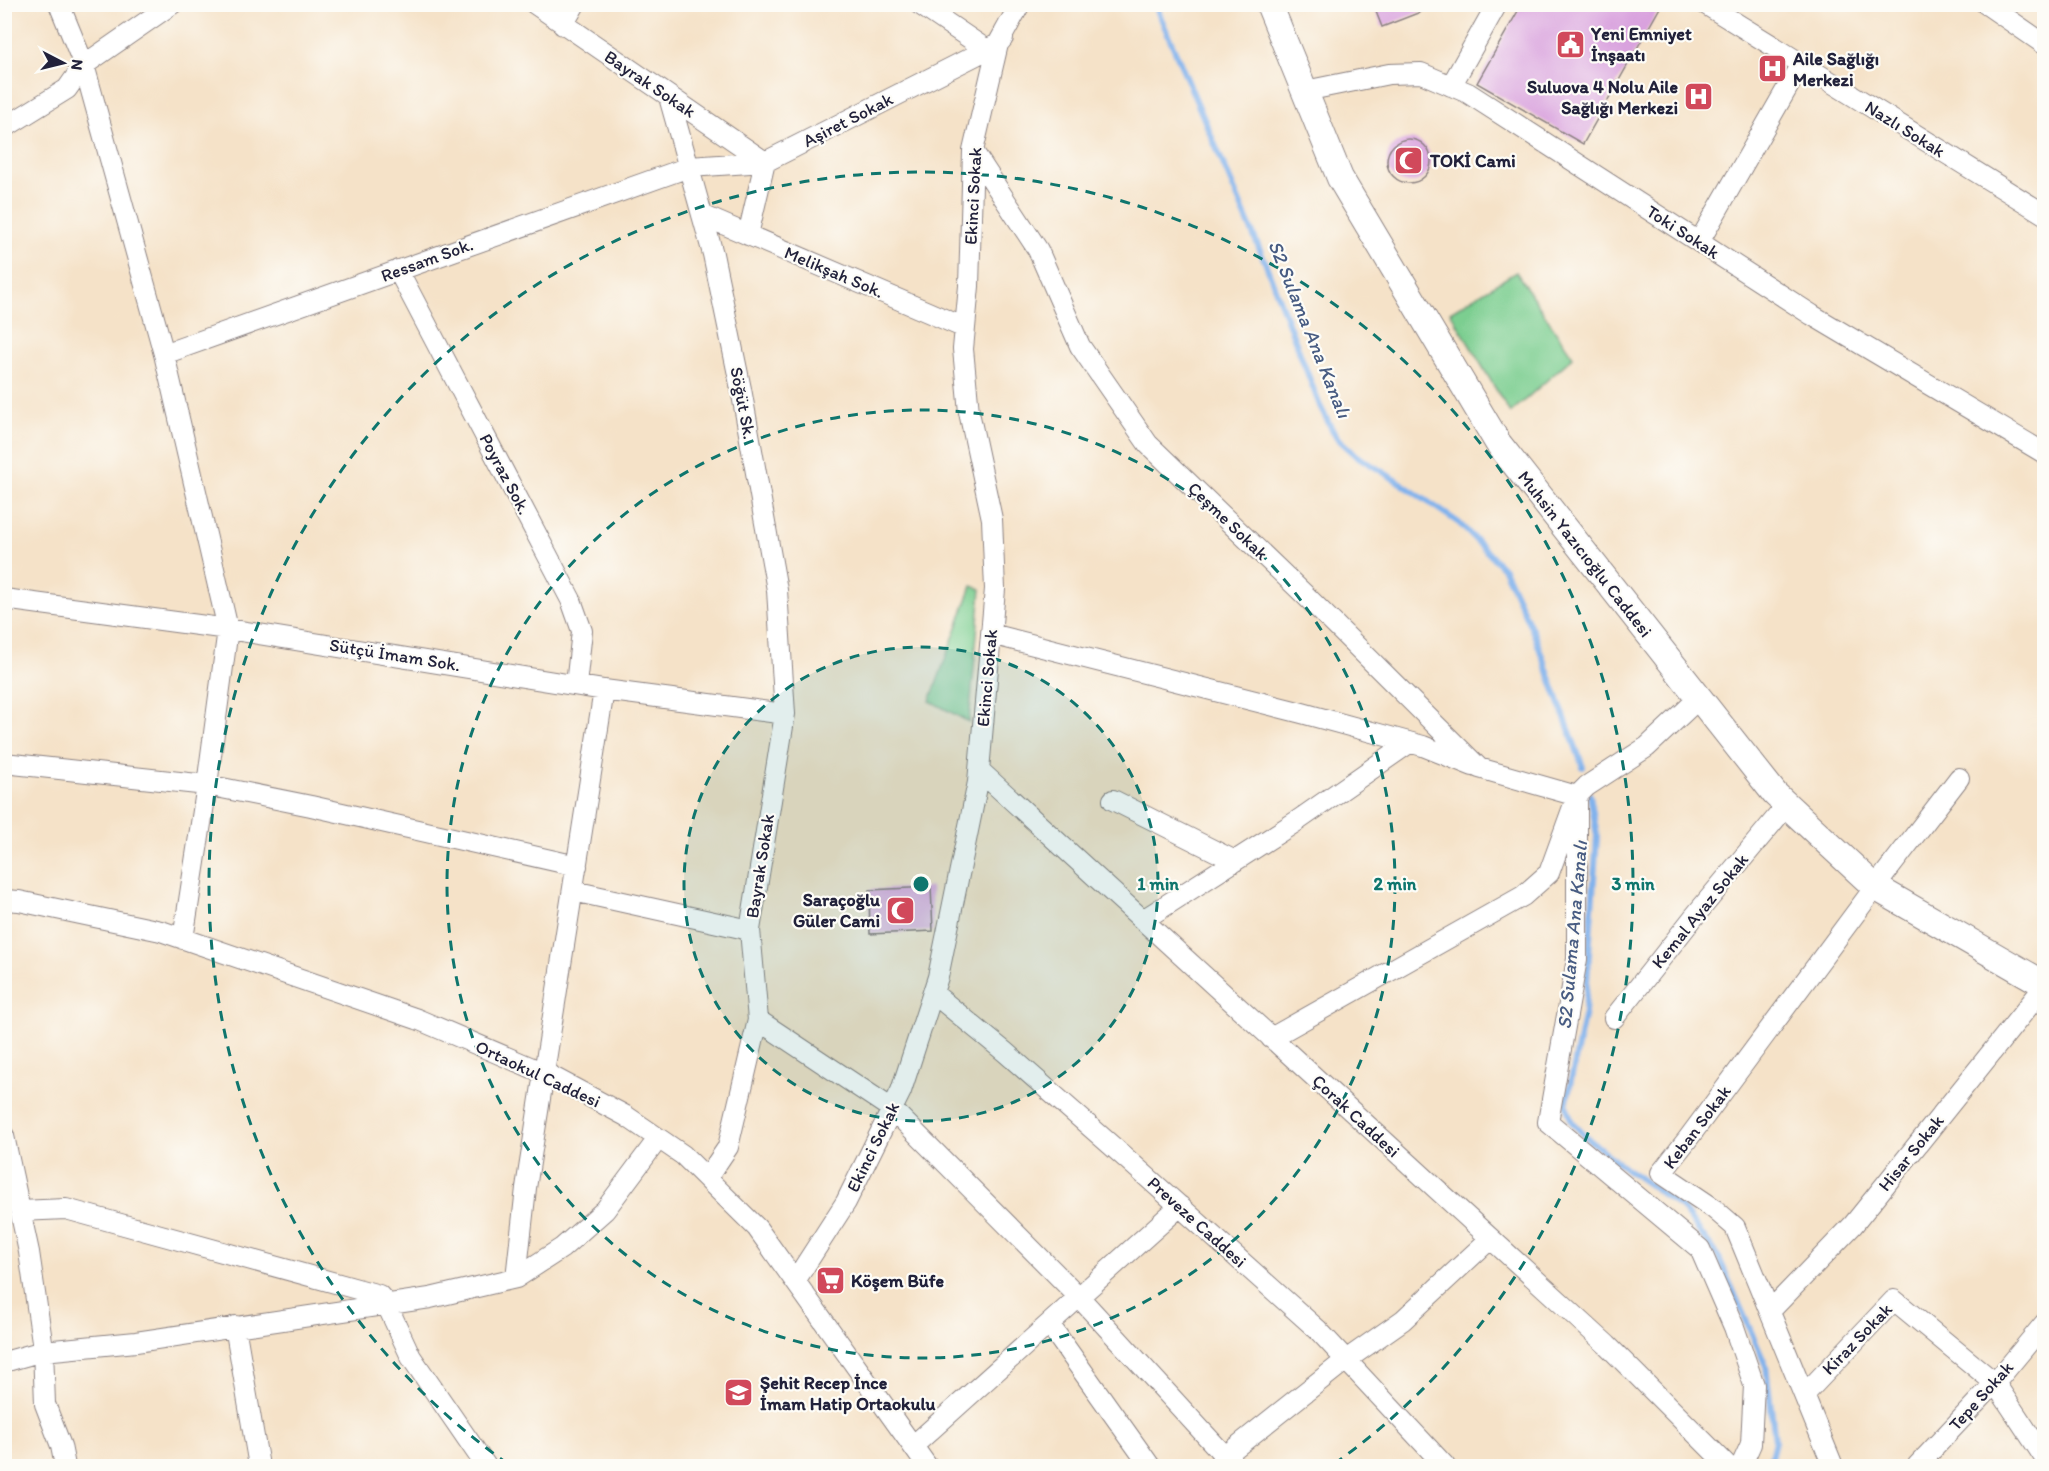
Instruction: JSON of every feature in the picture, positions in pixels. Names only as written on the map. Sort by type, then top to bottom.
[{"type":"main road","name":"Muhsin Yazıcıoğlu Caddesi","points":[[1269,4],[1340,178],[1498,443],[1699,698],[1775,794],[1875,887],[2044,986]]},
{"type":"street","points":[[59,4],[84,65],[164,354],[228,628],[183,939]]},
{"type":"street","points":[[4,128],[67,89],[84,65],[172,4]]},
{"type":"street","name":"Bayrak Sokak","points":[[535,4],[765,162]]},
{"type":"street","points":[[563,25],[575,4]]},
{"type":"street","points":[[919,4],[992,47],[1020,4]]},
{"type":"street","name":"Aşiret Sokak","points":[[689,167],[765,162],[992,47],[1033,4]]},
{"type":"street","points":[[1451,86],[1497,4]]},
{"type":"street","points":[[1986,4],[2044,44]]},
{"type":"street","name":"Nazlı Sokak","points":[[1711,6],[2044,214]]},
{"type":"street","name":"Ekinci Sokak","points":[[795,1281],[846,1202],[901,1091],[938,977],[979,770],[995,589],[992,519],[969,412],[963,349],[969,286],[973,152],[992,47]]},
{"type":"street","points":[[1699,242],[1801,64]]},
{"type":"street","name":"Toki Sokak","points":[[1305,91],[1389,74],[1421,73],[1468,93],[1812,315],[2044,453]]},
{"type":"street","name":"Söğüt Sk.","points":[[669,97],[713,254],[741,389],[777,590],[784,714]]},
{"type":"street","name":"Çeşme Sokak","points":[[973,152],[1038,250],[1080,346],[1149,444],[1479,768],[1577,796]]},
{"type":"street","points":[[748,235],[765,162]]},
{"type":"street","name":"Ressam Sok.","points":[[164,354],[689,167]]},
{"type":"street","name":"Melikşah Sok.","points":[[702,215],[965,328]]},
{"type":"street","name":"Poyraz Sok.","points":[[398,270],[571,600],[582,631],[576,685]]},
{"type":"street","name":"Sütçü İmam Sok.","points":[[4,599],[228,628],[604,690],[784,714]]},
{"type":"street","points":[[991,634],[1409,743],[1479,768]]},
{"type":"street","points":[[516,1278],[526,1188],[604,690]]},
{"type":"street","points":[[1271,1038],[1523,896],[1549,873],[1577,796],[1596,780],[1647,747],[1699,698]]},
{"type":"street","name":"Bayrak Sokak","points":[[707,1178],[728,1147],[758,1020],[750,930],[784,714]]},
{"type":"street","points":[[1143,920],[1297,821],[1409,743]]},
{"type":"street","points":[[4,763],[207,785],[577,866]]},
{"type":"street","name":"Çorak Caddesi","points":[[979,770],[1606,1345],[1728,1467]]},
{"type":"street","points":[[1875,887],[1959,778]]},
{"type":"street","points":[[1577,796],[1577,959],[1548,1122],[1700,1249],[1734,1327],[1754,1385],[1751,1444],[1741,1467]]},
{"type":"street","points":[[1113,800],[1235,861]]},
{"type":"street","name":"Kemal Ayaz Sokak","points":[[1614,1018],[1787,805]]},
{"type":"street","name":"Keban Sokak","points":[[1833,1467],[1734,1227],[1713,1208],[1661,1173],[1688,1140],[1875,887]]},
{"type":"street","points":[[573,891],[750,930]]},
{"type":"street","name":"Ortaokul Caddesi","points":[[4,900],[19,901],[161,931],[417,1019],[544,1074],[626,1116],[683,1155],[757,1228],[927,1467]]},
{"type":"street","name":"Hisar Sokak","points":[[1770,1311],[1853,1225],[2044,986]]},
{"type":"street","name":"Preveze Caddesi","points":[[933,993],[1005,1052],[1318,1330],[1445,1467]]},
{"type":"street","points":[[758,1020],[892,1109],[1079,1297],[1225,1464],[1235,1448],[1346,1360],[1403,1320],[1490,1239]]},
{"type":"street","points":[[4,1136],[29,1252],[43,1351],[45,1404],[61,1446],[65,1467]]},
{"type":"street","points":[[4,1362],[43,1351],[136,1342],[430,1298],[516,1278],[562,1248],[605,1210],[658,1139]]},
{"type":"street","points":[[913,1446],[1180,1206]]},
{"type":"street","points":[[20,1210],[66,1209],[379,1295],[386,1303],[411,1357],[486,1467]]},
{"type":"street","name":"Kiraz Sokak","points":[[1804,1395],[1894,1300],[1995,1383]]},
{"type":"street","points":[[1049,1324],[1150,1467]]},
{"type":"street","name":"Tepe Sokak","points":[[1917,1467],[1995,1383],[2044,1324]]},
{"type":"street","points":[[235,1326],[259,1467]]},
{"type":"street","points":[[1995,1383],[2044,1457]]},
{"type":"green space","points":[[1516,272],[1573,357],[1510,413],[1450,312]]},
{"type":"green space","points":[[972,586],[981,589],[969,722],[930,701]]},
{"type":"building","points":[[1373,4],[1436,4],[1436,6],[1382,27]]},
{"type":"building","name":"Yeni Emniyet İnşaatı","points":[[1522,4],[1662,4],[1583,144],[1477,83]]},
{"type":"building","name":"TOKİ Cami","points":[[1409,139],[1425,145],[1431,161],[1425,177],[1409,183],[1393,177],[1387,161],[1393,145]]},
{"type":"building","name":"Saraçoğlu Güler Cami","points":[[931,887],[933,931],[870,934],[869,890]]},
{"type":"waterway","name":"S2 Sulama Ana Kanalı","points":[[1155,4],[1265,262],[1320,406],[1336,437],[1357,456],[1459,523],[1504,569],[1534,634],[1583,767]]},
{"type":"waterway","name":"S2 Sulama Ana Kanalı","points":[[1590,795],[1597,836],[1585,1012],[1566,1105],[1572,1122],[1587,1138],[1681,1207],[1719,1258],[1766,1366],[1775,1441],[1769,1466]]},
{"type":"place","name":"Yeni Emniyet İnşaatı","points":[[1570,44]]},
{"type":"place","name":"Aile Sağlığı Merkezi","points":[[1772,69]]},
{"type":"place","name":"Suluova 4 Nolu Aile Sağlığı Merkezi","points":[[1699,97]]},
{"type":"place","name":"TOKİ Cami","points":[[1409,161]]},
{"type":"place","name":"Saraçoğlu Güler Cami","points":[[901,910]]},
{"type":"place","name":"Köşem Büfe","points":[[830,1281]]},
{"type":"place","name":"Şehit Recep İnce İmam Hatip Ortaokulu","points":[[739,1393]]}]
